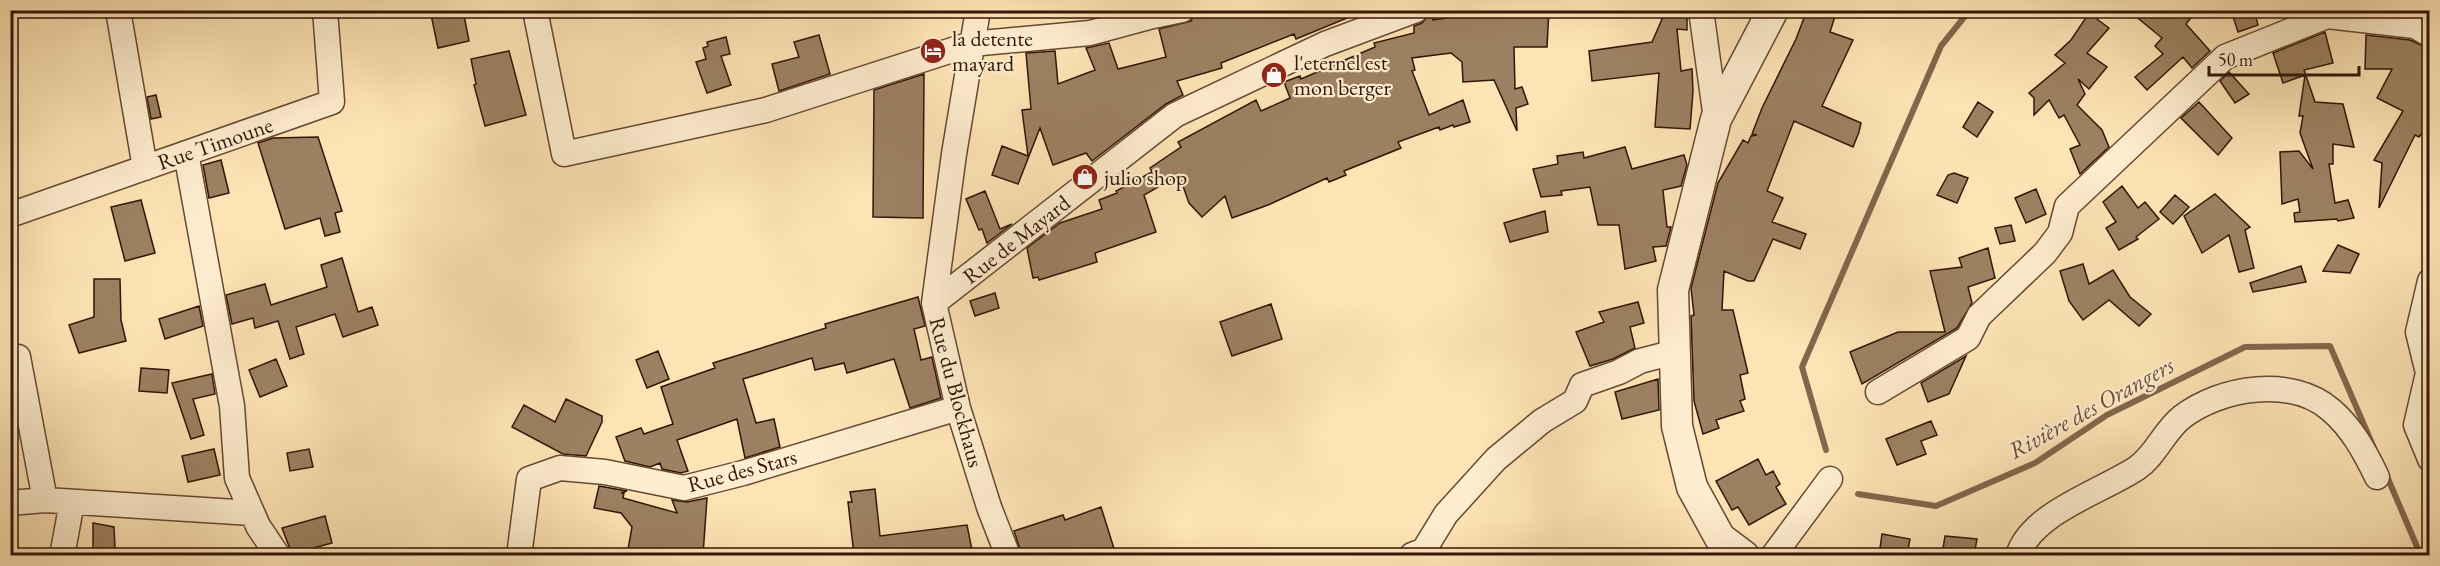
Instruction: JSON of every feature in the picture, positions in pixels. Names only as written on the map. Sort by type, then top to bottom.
[{"type":"street","points":[[118,10],[145,168]]},
{"type":"street","name":"Rue Timoune","points":[[10,215],[332,102],[325,10]]},
{"type":"street","points":[[535,10],[564,154],[766,110],[971,44],[1090,33],[1182,10]]},
{"type":"street","name":"Rue du Blockhaus","points":[[978,10],[971,44],[934,303],[958,408],[989,507],[1008,555]]},
{"type":"street","name":"Rue de Mayard","points":[[934,303],[1175,115],[1325,44],[1416,10]]},
{"type":"street","points":[[1701,10],[1716,119]]},
{"type":"street","points":[[1744,555],[1720,538],[1692,487],[1677,426],[1672,290],[1716,119],[1773,10]]},
{"type":"street","points":[[1878,392],[1968,338],[1978,316],[2044,253],[2060,233],[2067,206],[2224,57],[2327,16],[2415,26],[2430,34]]},
{"type":"street","points":[[186,153],[232,406],[237,478],[252,513],[278,555]]},
{"type":"street","points":[[2430,281],[2418,332],[2428,373],[2416,425],[2430,459]]},
{"type":"street","points":[[1412,555],[1424,549],[1446,514],[1496,459],[1542,421],[1575,401],[1582,385],[1619,372],[1640,361],[1675,352]]},
{"type":"street","points":[[18,357],[45,500]]},
{"type":"street","points":[[2018,555],[2031,532],[2070,504],[2138,467],[2153,453],[2180,418],[2200,405],[2224,394],[2245,390],[2286,391],[2311,395],[2332,410],[2360,442],[2377,477]]},
{"type":"street","name":"Rue des Stars","points":[[519,555],[529,479],[560,468],[605,472],[684,488],[958,408]]},
{"type":"street","points":[[1773,555],[1830,479]]},
{"type":"street","points":[[10,503],[45,500],[252,513]]},
{"type":"street","points":[[62,555],[72,502]]},
{"type":"building","points":[[430,10],[463,10],[469,41],[438,48]]},
{"type":"building","points":[[1196,10],[1364,11],[1296,39],[1294,34],[1221,63],[1222,68],[1177,81],[1183,95],[1166,104],[1092,161],[1086,153],[1053,165],[1040,128],[1018,184],[992,175],[1002,146],[1028,156],[1022,110],[1031,109],[1026,53],[1055,51],[1058,84],[1095,70],[1086,48],[1109,43],[1118,69],[1166,57],[1159,29],[1191,21]]},
{"type":"building","points":[[1491,10],[1549,10],[1547,47],[1514,47],[1515,89],[1522,87],[1528,104],[1516,108],[1517,131],[1494,80],[1463,82],[1462,62],[1451,53],[1412,58],[1415,70],[1412,71],[1429,115],[1463,100],[1470,122],[1440,130],[1439,127],[1398,142],[1401,148],[1344,171],[1346,175],[1329,182],[1327,178],[1268,205],[1232,218],[1225,196],[1202,217],[1189,203],[1179,175],[1144,195],[1156,232],[1095,253],[1097,262],[1039,280],[1038,277],[1033,278],[1027,248],[1060,223],[1102,209],[1099,200],[1117,193],[1116,191],[1152,172],[1150,168],[1181,147],[1178,142],[1256,100],[1261,111],[1290,98],[1284,82],[1300,76],[1301,79],[1375,47],[1374,43],[1414,33],[1414,26],[1422,23],[1428,16],[1433,16],[1433,20],[1491,12]]},
{"type":"building","points":[[1666,10],[1687,10],[1687,30],[1677,29],[1681,71],[1692,69],[1690,129],[1655,127],[1659,73],[1592,81],[1589,51],[1652,42]]},
{"type":"building","points":[[1807,10],[1837,10],[1830,32],[1853,40],[1822,106],[1861,123],[1859,132],[1853,147],[1794,121],[1767,191],[1783,198],[1772,222],[1806,234],[1800,249],[1773,239],[1754,281],[1748,281],[1724,271],[1722,310],[1733,310],[1748,373],[1740,375],[1745,399],[1740,401],[1744,411],[1716,420],[1719,428],[1703,434],[1694,401],[1691,316],[1694,315],[1691,288],[1718,183],[1743,140],[1748,143],[1751,136],[1757,135],[1752,134],[1762,108],[1796,39]]},
{"type":"building","points":[[2128,10],[2197,10],[2186,24],[2210,51],[2192,68],[2183,57],[2147,90],[2135,77],[2163,54],[2155,46],[2162,38]]},
{"type":"building","points":[[2231,10],[2254,10],[2258,25],[2238,32]]},
{"type":"building","points":[[2089,13],[2109,28],[2087,53],[2107,67],[2089,89],[2078,79],[2085,94],[2077,105],[2102,130],[2109,147],[2080,174],[2070,149],[2080,145],[2064,115],[2059,118],[2049,100],[2034,115],[2034,98],[2029,93],[2065,63],[2055,55],[2071,40]]},
{"type":"building","points":[[2325,32],[2333,63],[2304,70],[2315,102],[2343,104],[2354,147],[2333,144],[2333,164],[2329,164],[2335,203],[2348,200],[2354,218],[2338,221],[2337,219],[2295,222],[2294,213],[2300,212],[2298,199],[2282,204],[2280,152],[2299,151],[2313,169],[2300,133],[2303,116],[2299,116],[2305,75],[2283,83],[2273,53]]},
{"type":"building","points":[[819,35],[830,74],[779,91],[772,64],[799,57],[794,42]]},
{"type":"building","points":[[2366,35],[2410,40],[2430,49],[2430,138],[2422,133],[2419,137],[2415,135],[2379,208],[2382,163],[2374,160],[2403,111],[2377,98],[2392,69],[2365,69]]},
{"type":"building","points":[[726,37],[730,54],[721,56],[731,85],[707,93],[696,62],[706,59],[703,48],[708,46],[707,42]]},
{"type":"building","points":[[509,51],[526,115],[485,126],[474,85],[476,84],[471,59]]},
{"type":"building","points":[[2229,72],[2249,94],[2235,103],[2220,81]]},
{"type":"building","points":[[924,74],[923,218],[873,217],[874,90]]},
{"type":"building","points":[[156,95],[161,117],[151,119],[147,97]]},
{"type":"building","points":[[1978,102],[1993,112],[1977,137],[1963,127]]},
{"type":"building","points":[[2199,102],[2232,138],[2218,155],[2181,118]]},
{"type":"building","points":[[318,137],[342,211],[335,213],[340,232],[325,236],[320,218],[285,229],[258,143],[273,138]]},
{"type":"building","points":[[1625,147],[1632,169],[1684,155],[1687,165],[1681,186],[1663,190],[1667,227],[1671,227],[1666,246],[1653,247],[1656,261],[1625,269],[1619,225],[1598,225],[1590,187],[1561,191],[1562,195],[1541,197],[1533,169],[1558,164],[1557,156],[1583,152],[1584,158]]},
{"type":"building","points":[[221,160],[229,193],[209,198],[203,165]]},
{"type":"building","points":[[1954,173],[1968,178],[1957,203],[1937,195],[1948,175]]},
{"type":"building","points":[[2122,186],[2138,208],[2145,202],[2159,219],[2136,237],[2138,239],[2119,250],[2106,228],[2116,222],[2103,202]]},
{"type":"building","points":[[2036,189],[2046,214],[2026,223],[2015,198]]},
{"type":"building","points":[[985,191],[1000,229],[1012,224],[987,243],[966,199]]},
{"type":"building","points":[[2215,194],[2250,227],[2245,230],[2254,268],[2239,272],[2229,235],[2202,253],[2184,216]]},
{"type":"building","points":[[2175,195],[2189,207],[2173,224],[2160,212]]},
{"type":"building","points":[[141,200],[155,253],[125,261],[111,207]]},
{"type":"building","points":[[1545,211],[1548,232],[1510,242],[1504,223]]},
{"type":"building","points":[[2011,225],[2015,241],[2000,244],[1995,228]]},
{"type":"building","points":[[2338,245],[2359,254],[2350,273],[2323,271]]},
{"type":"building","points":[[1988,248],[1995,278],[1968,287],[1972,303],[1957,328],[1862,384],[1850,352],[1898,332],[1945,332],[1930,271],[1962,267],[1959,258]]},
{"type":"building","points":[[342,258],[358,312],[372,307],[378,325],[343,337],[335,314],[296,327],[304,354],[290,359],[278,321],[255,328],[253,318],[232,324],[226,295],[265,284],[271,305],[327,287],[321,265]]},
{"type":"building","points":[[2083,264],[2089,284],[2113,270],[2130,297],[2151,314],[2139,326],[2109,300],[2083,320],[2069,301],[2060,271]]},
{"type":"building","points":[[2301,266],[2306,282],[2253,292],[2250,283]]},
{"type":"building","points":[[94,279],[120,279],[121,320],[126,341],[79,353],[69,325],[94,317]]},
{"type":"building","points":[[995,293],[999,308],[975,316],[970,301]]},
{"type":"building","points":[[918,297],[925,326],[914,329],[921,360],[932,357],[941,398],[910,408],[894,359],[847,373],[844,363],[815,370],[812,358],[743,379],[756,423],[774,419],[780,447],[745,458],[737,419],[677,440],[688,471],[681,473],[662,469],[660,463],[650,467],[625,461],[616,437],[641,428],[644,434],[673,424],[661,387],[715,368],[713,363],[826,328],[825,324]]},
{"type":"building","points":[[1638,302],[1644,323],[1630,327],[1635,348],[1613,359],[1590,366],[1576,332],[1604,322],[1599,312]]},
{"type":"building","points":[[1271,304],[1282,339],[1232,356],[1220,322]]},
{"type":"building","points":[[199,306],[203,326],[165,339],[159,319]]},
{"type":"building","points":[[658,351],[669,379],[647,388],[636,360]]},
{"type":"building","points":[[1966,356],[1949,394],[1928,402],[1921,383]]},
{"type":"building","points":[[276,359],[287,386],[260,397],[249,370]]},
{"type":"building","points":[[141,368],[169,370],[167,393],[139,391]]},
{"type":"building","points":[[212,374],[215,394],[193,399],[204,435],[191,439],[172,383]]},
{"type":"building","points":[[1658,379],[1659,410],[1622,419],[1615,392]]},
{"type":"building","points":[[566,399],[602,416],[602,422],[586,456],[563,454],[512,427],[524,405],[555,422]]},
{"type":"building","points":[[1931,421],[1937,435],[1921,441],[1926,454],[1897,465],[1886,439]]},
{"type":"building","points":[[214,449],[220,475],[188,482],[182,456]]},
{"type":"building","points":[[309,449],[313,467],[290,471],[287,453]]},
{"type":"building","points":[[1758,459],[1766,475],[1773,471],[1780,484],[1776,487],[1786,504],[1749,525],[1738,507],[1732,510],[1716,481]]},
{"type":"building","points":[[599,486],[627,491],[621,493],[624,493],[623,498],[677,513],[672,500],[687,502],[707,498],[703,555],[627,555],[632,527],[621,513],[594,508]]},
{"type":"building","points":[[875,489],[880,536],[967,525],[973,555],[854,555],[848,502],[852,502],[850,492]]},
{"type":"building","points":[[1101,507],[1116,555],[1095,555],[1094,550],[1080,555],[1079,549],[1060,555],[1022,555],[1014,531],[1063,515],[1065,520]]},
{"type":"building","points":[[325,516],[332,543],[292,554],[282,528]]},
{"type":"building","points":[[93,523],[114,527],[115,548],[93,550]]},
{"type":"building","points":[[1882,534],[1910,539],[1907,555],[1879,555]]},
{"type":"building","points":[[1945,536],[1977,539],[1974,555],[1942,555]]},
{"type":"waterway","name":"Rivière des Orangers","points":[[1826,450],[1802,367],[1941,46],[1970,10]]},
{"type":"waterway","name":"Rivière des Orangers","points":[[1858,494],[1936,506],[2035,463],[2107,415],[2245,347],[2330,346],[2374,448]]},
{"type":"waterway","name":"Rivière des Orangers","points":[[2386,474],[2421,556]]},
{"type":"place","name":"la detente mayard","points":[[933,51]]},
{"type":"place","name":"l'eternel est mon berger","points":[[1274,75]]},
{"type":"place","name":"julio shop","points":[[1085,177]]}]
